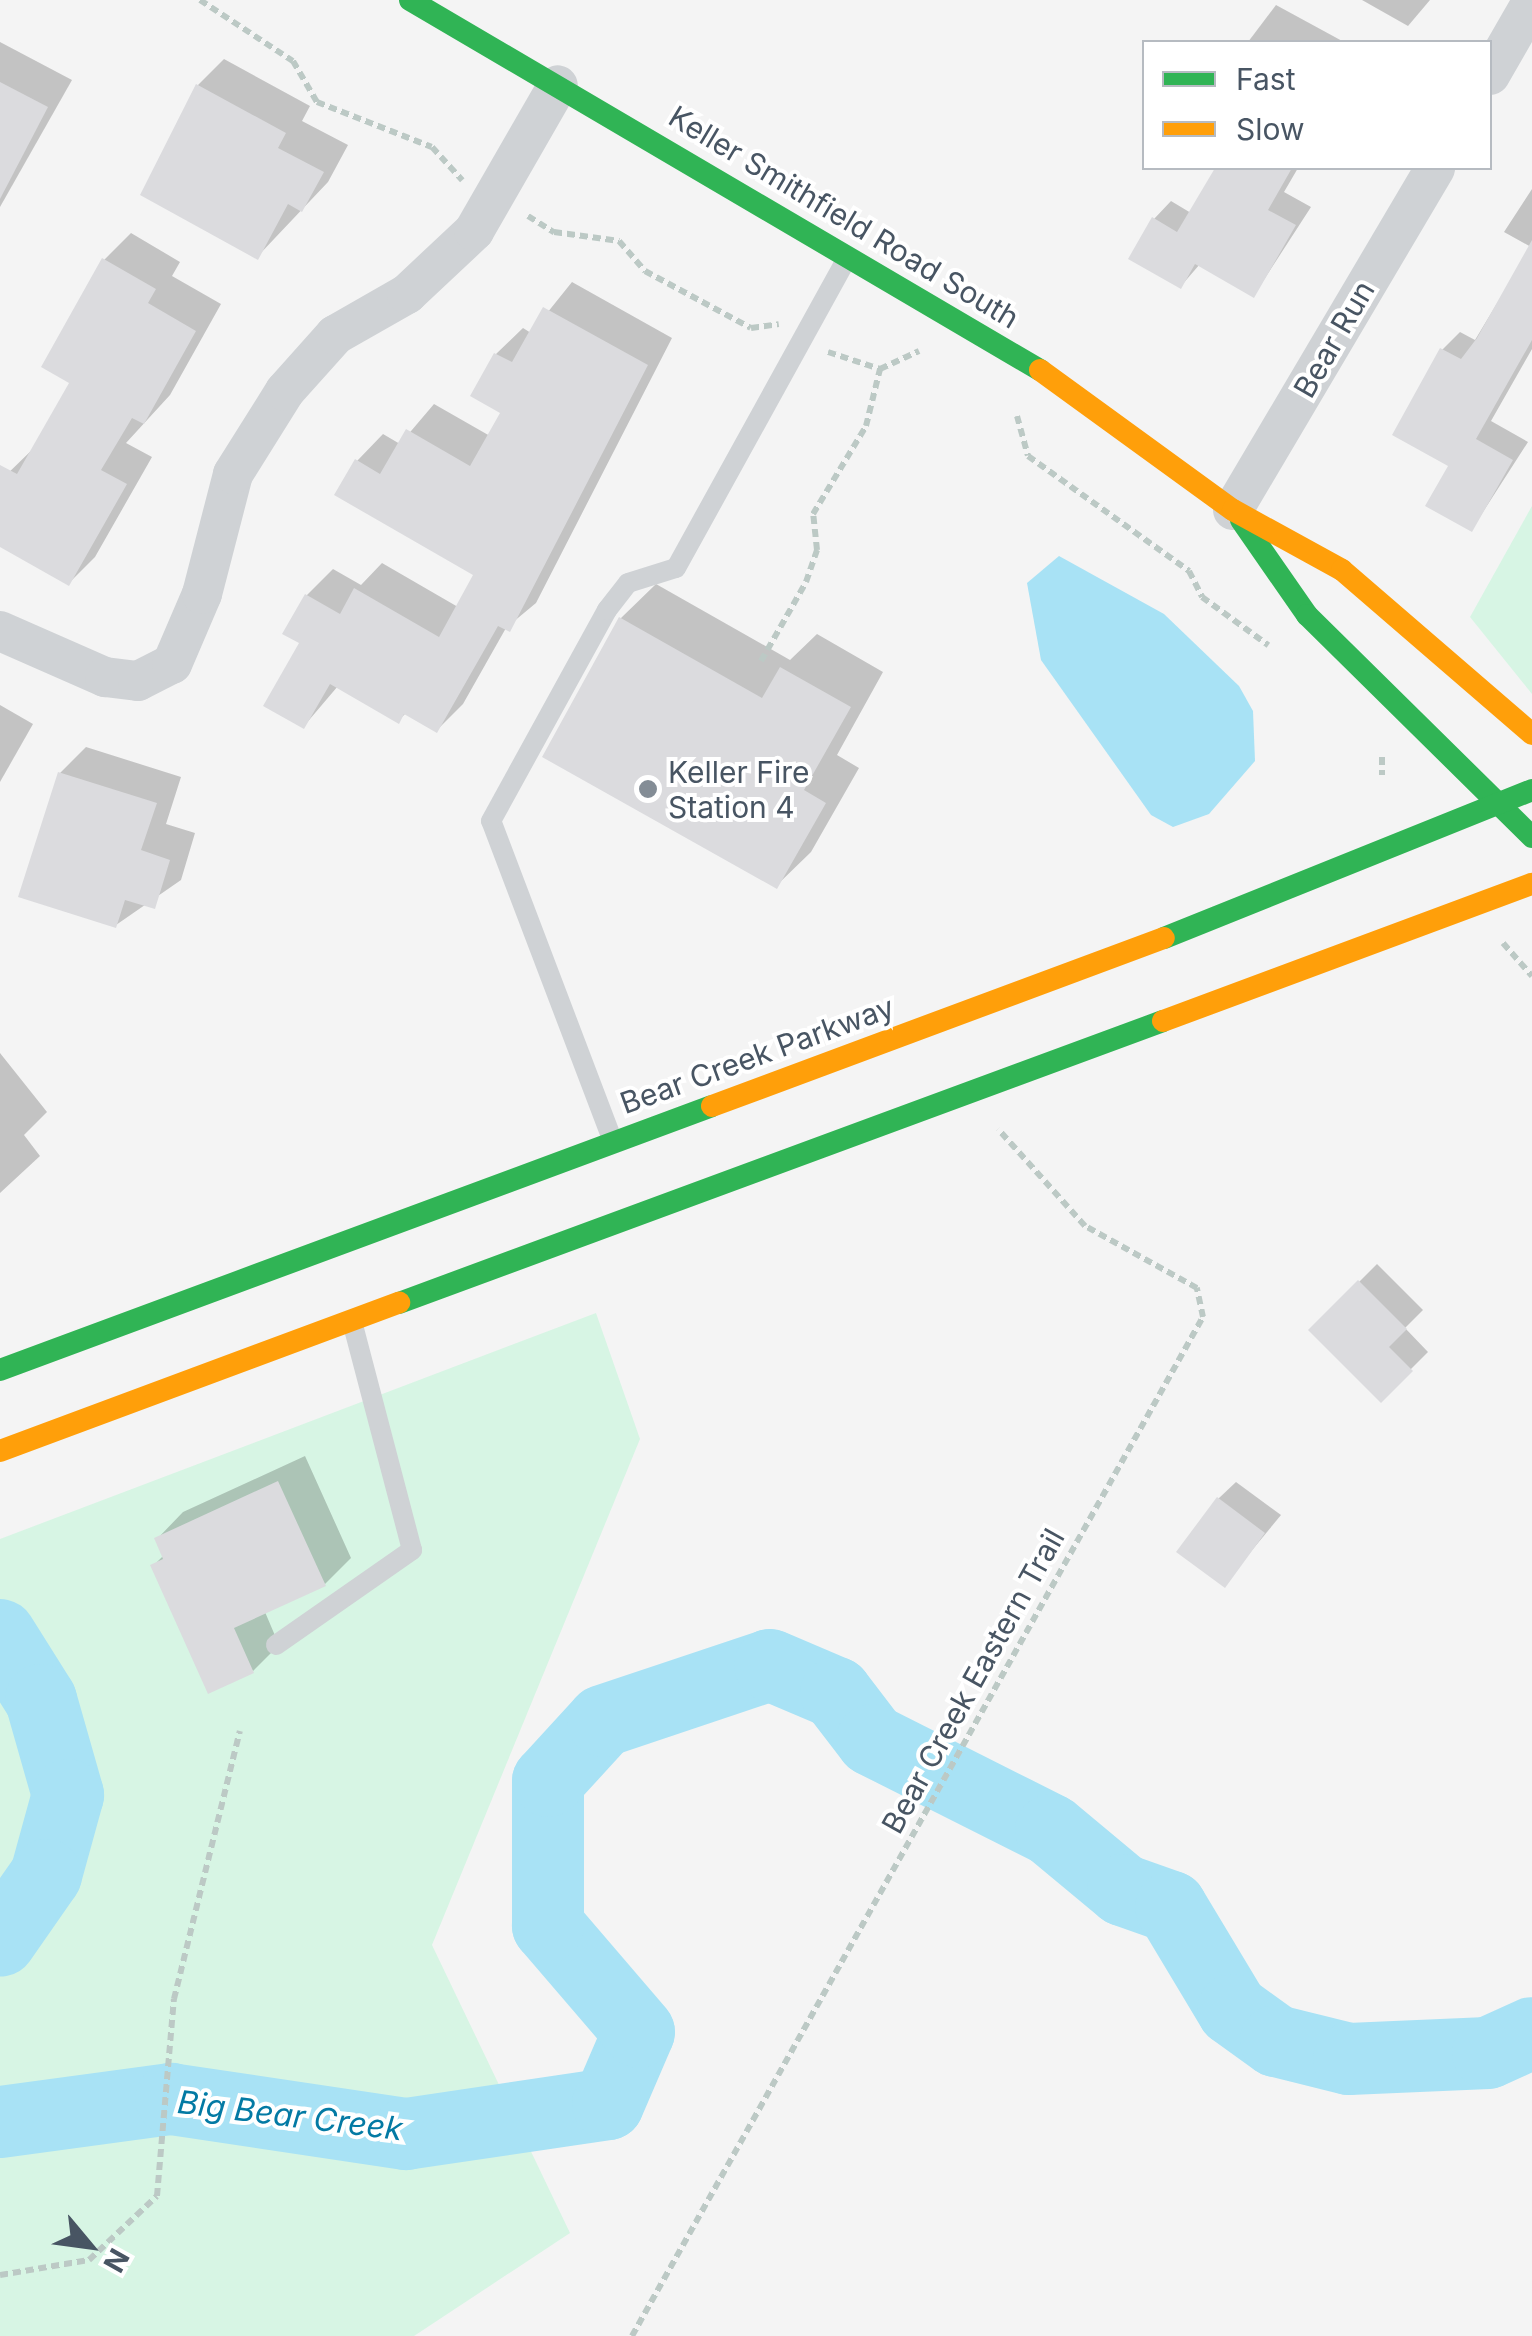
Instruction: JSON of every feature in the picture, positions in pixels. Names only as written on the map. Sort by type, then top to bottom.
[{"type":"main road","name":"Keller Smithfield Road South","points":[[410,0],[852,251],[1112,418],[1233,510],[1342,570],[1532,734]]},
{"type":"main road","name":"Keller Smithfield Road South","points":[[1233,510],[1307,615],[1532,837]]},
{"type":"main road","name":"Bear Creek Parkway","points":[[0,1370],[330,1257],[613,1140],[1005,1006],[1532,790]]},
{"type":"main road","points":[[0,1450],[635,1194],[1532,884]]},
{"type":"main road","points":[[613,1140],[635,1194]]},
{"type":"street","points":[[1492,72],[1532,2]]},
{"type":"street","points":[[0,631],[105,678],[138,681],[172,664],[202,594],[233,474],[285,390],[334,335],[407,294],[474,231],[558,84]]},
{"type":"street","name":"Bear Run","points":[[1233,510],[1434,170]]},
{"type":"lane","points":[[613,1140],[546,952],[491,820],[607,610],[628,583],[676,568],[852,251]]},
{"type":"lane","points":[[276,1645],[412,1550],[348,1311]]},
{"type":"path","points":[[200,0],[293,61],[317,102],[432,146],[471,187]]},
{"type":"path","points":[[522,212],[554,232],[619,241],[645,271],[751,328],[790,326]]},
{"type":"path","points":[[826,352],[880,369],[938,352]]},
{"type":"path","points":[[762,661],[806,582],[817,550],[814,514],[866,426],[880,369]]},
{"type":"path","points":[[1008,406],[1028,456],[1189,571],[1202,597],[1278,652]]},
{"type":"path","points":[[1378,740],[1382,775]]},
{"type":"path","points":[[1496,930],[1532,976]]},
{"type":"path","name":"Bear Creek Eastern Trail","points":[[632,2336],[1203,1317],[1197,1288],[1085,1226],[990,1115]]},
{"type":"path","points":[[0,2274],[89,2260],[118,2237],[157,2196],[174,1999],[240,1731]]},
{"type":"green space","points":[[1532,506],[1532,694],[1470,617]]},
{"type":"green space","points":[[596,1313],[640,1439],[432,1945],[570,2233],[414,2336],[0,2336],[0,1539]]},
{"type":"water","points":[[1059,556],[1164,614],[1239,686],[1253,711],[1255,761],[1209,814],[1173,827],[1151,815],[1041,660],[1027,583]]},
{"type":"building","points":[[0,82],[48,107],[0,199]]},
{"type":"building","points":[[196,84],[286,133],[278,148],[324,172],[302,212],[288,204],[258,260],[140,195]]},
{"type":"building","points":[[1214,170],[1291,170],[1268,210],[1296,225],[1254,298],[1195,264],[1181,289],[1128,259],[1152,217],[1177,232]]},
{"type":"building","points":[[1532,240],[1532,340],[1476,439],[1513,460],[1472,532],[1425,506],[1448,466],[1392,435],[1440,348],[1461,359],[1477,338]]},
{"type":"building","points":[[102,258],[156,289],[148,303],[196,331],[144,424],[132,418],[101,470],[127,484],[69,586],[0,547],[0,465],[17,474],[69,383],[41,367]]},
{"type":"building","points":[[543,307],[648,365],[510,632],[498,626],[437,733],[404,714],[399,724],[330,684],[304,729],[263,706],[299,643],[282,634],[305,594],[340,614],[354,588],[439,637],[473,575],[334,495],[355,459],[380,474],[406,429],[470,466],[500,413],[470,396],[494,353],[512,362]]},
{"type":"building","points":[[619,617],[762,698],[780,667],[851,707],[804,790],[826,803],[777,889],[542,757]]},
{"type":"building","points":[[58,772],[157,803],[141,850],[170,860],[155,909],[125,900],[116,928],[18,897]]},
{"type":"building","points":[[1358,1280],[1407,1329],[1389,1347],[1413,1371],[1381,1403],[1308,1330]]},
{"type":"building","points":[[278,1481],[326,1586],[234,1628],[254,1673],[208,1694],[150,1565],[163,1559],[154,1538]]},
{"type":"building","points":[[1217,1497],[1265,1533],[1225,1588],[1176,1552]]},
{"type":"waterway","name":"Big Bear Creek","points":[[0,1635],[41,1700],[68,1795],[46,1875],[0,1941]]},
{"type":"waterway","name":"Big Bear Creek","points":[[0,2122],[171,2099],[406,2134],[608,2104],[639,2032],[548,1926],[548,1781],[603,1721],[770,1665],[836,1693],[872,1740],[1051,1830],[1123,1890],[1171,1907],[1233,2010],[1276,2041],[1349,2059],[1488,2053],[1532,2033]]},
{"type":"traffic: fast","points":[[410,0],[1040,370]]},
{"type":"traffic: fast","points":[[1241,520],[1307,615],[1532,837]]},
{"type":"traffic: fast","points":[[1164,938],[1532,790]]},
{"type":"traffic: fast","points":[[399,1303],[1163,1021]]},
{"type":"traffic: fast","points":[[0,1370],[712,1106]]},
{"type":"traffic: slow","points":[[1040,370],[1233,510],[1342,570],[1532,734]]},
{"type":"traffic: slow","points":[[1163,1021],[1532,884]]},
{"type":"traffic: slow","points":[[712,1106],[1164,938]]},
{"type":"traffic: slow","points":[[0,1451],[399,1303]]},
{"type":"place","name":"Keller Fire Station 4","points":[[648,789]]}]
